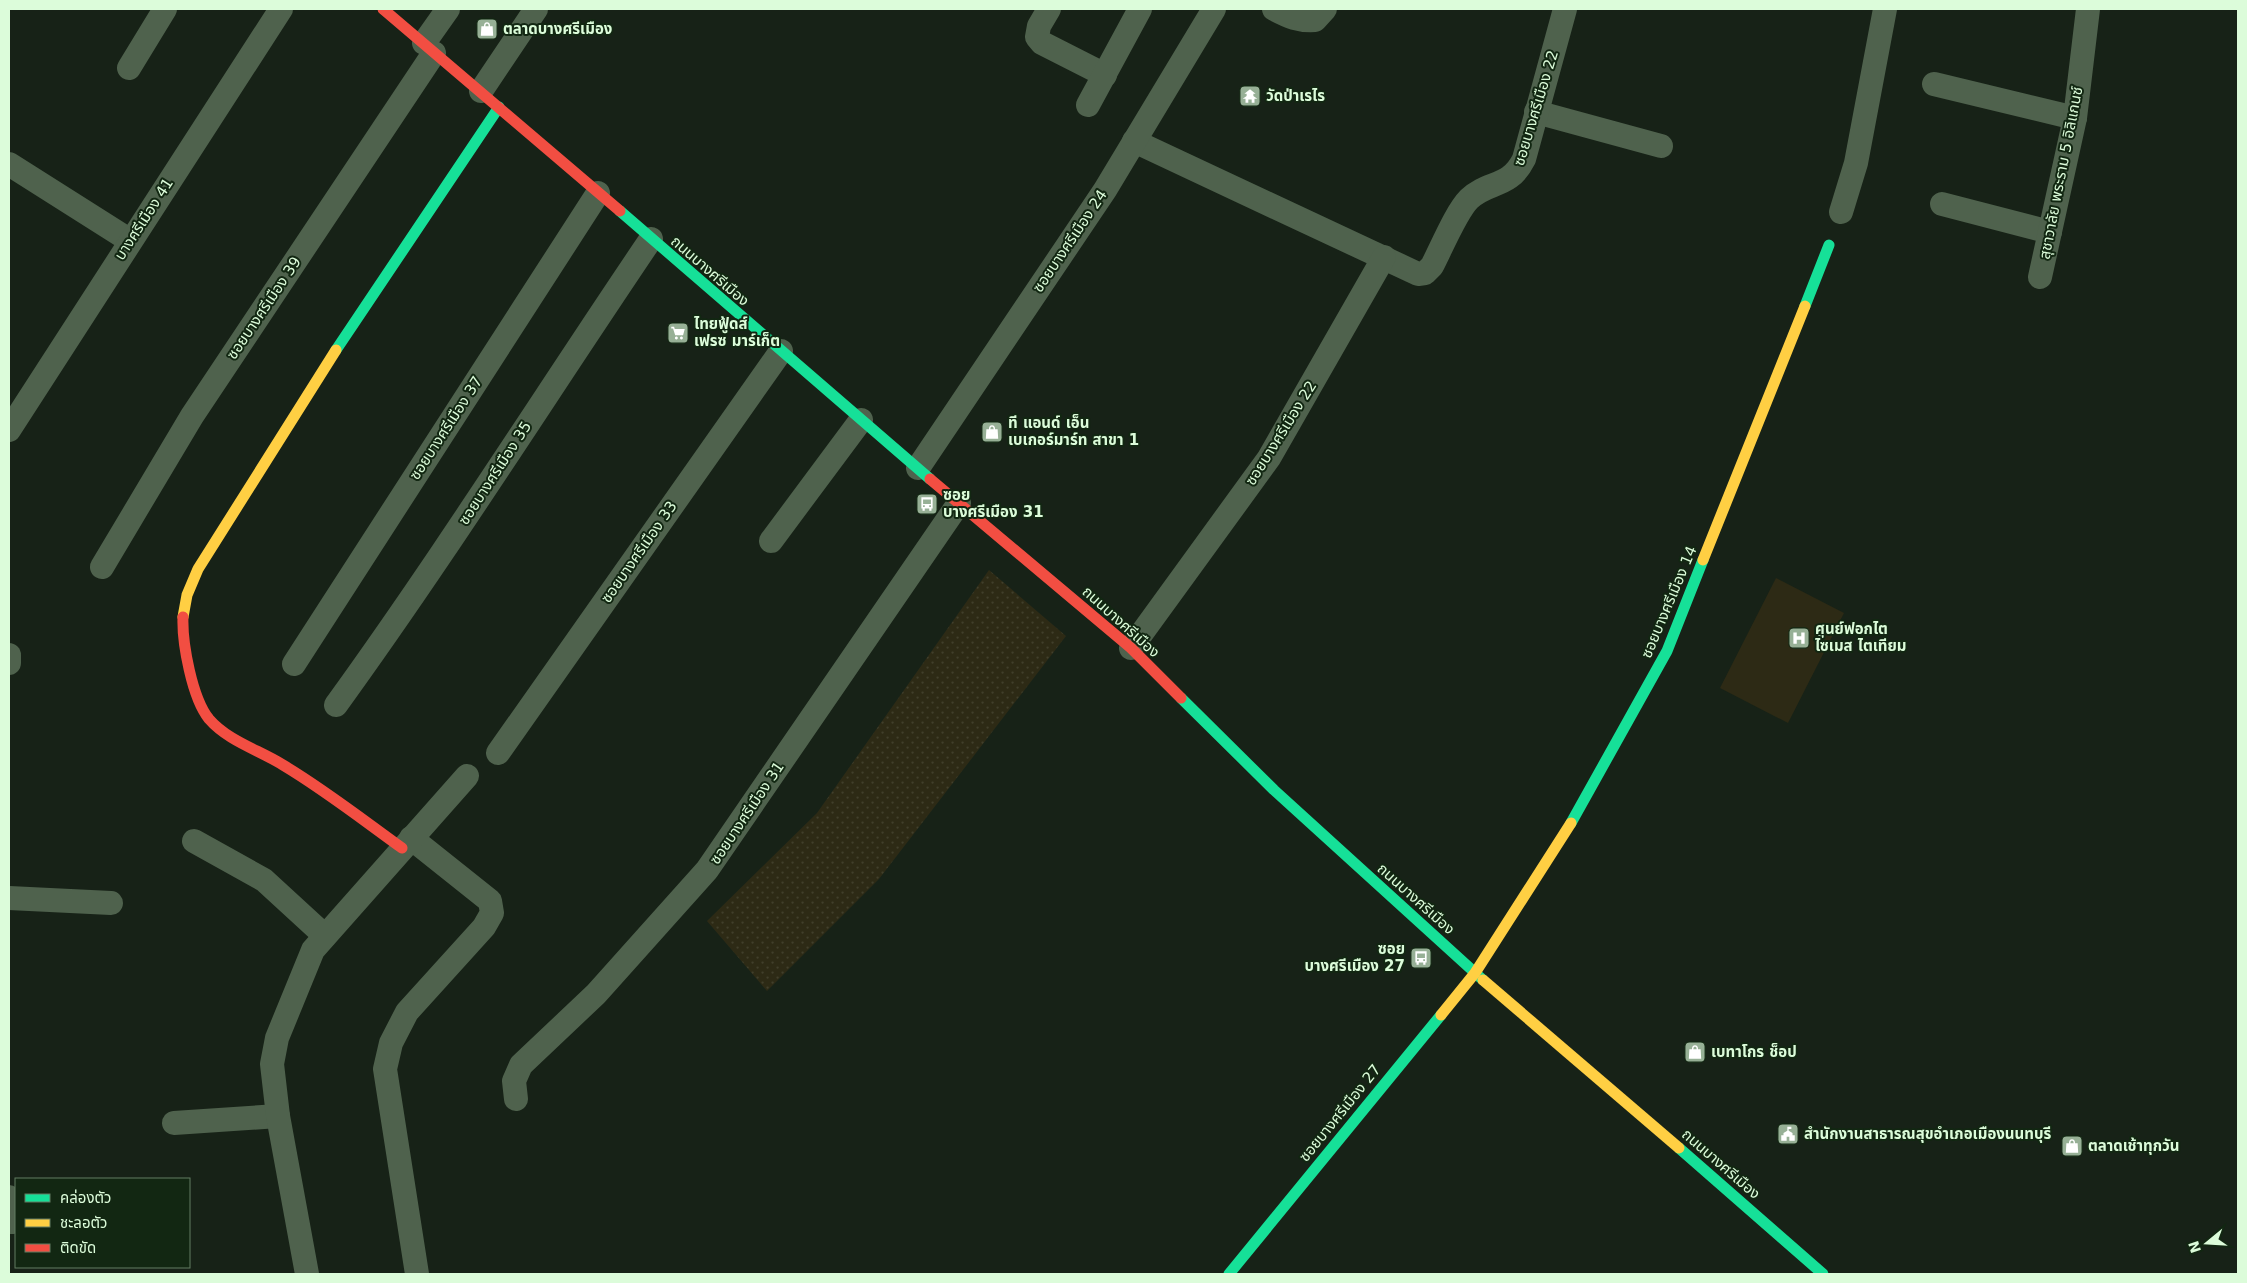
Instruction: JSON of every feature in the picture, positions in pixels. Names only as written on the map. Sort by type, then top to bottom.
[{"type":"street","points":[[129,68],[165,9]]},
{"type":"street","name":"บางศรีเมือง 41","points":[[9,430],[281,9]]},
{"type":"street","name":"ถนนบางศรีเมือง","points":[[383,9],[481,91],[861,420],[1131,648],[1274,790],[1475,973],[1782,1236],[1819,1273]]},
{"type":"street","name":"ซอยบางศรีเมือง 39","points":[[102,567],[192,416],[429,48],[448,9]]},
{"type":"street","points":[[481,91],[536,9]]},
{"type":"street","points":[[1049,9],[1039,26],[1037,37],[1042,43],[1104,75]]},
{"type":"street","points":[[1088,105],[1140,9]]},
{"type":"street","name":"ซอยบางศรีเมือง 24","points":[[918,468],[1105,190],[1214,9]]},
{"type":"street","points":[[1274,9],[1290,18],[1302,21],[1315,20],[1325,9]]},
{"type":"street","name":"ซอยบางศรีเมือง 22","points":[[1134,141],[1418,274],[1425,273],[1432,266],[1461,209],[1470,198],[1511,178],[1524,159],[1565,9]]},
{"type":"street","points":[[1841,212],[1856,164],[1885,9]]},
{"type":"street","name":"สุชาวาลัย พระราม 5 อิลิแกนซ์","points":[[2040,277],[2075,118],[2088,9]]},
{"type":"street","points":[[1934,84],[2075,118]]},
{"type":"street","points":[[417,1274],[385,1069],[391,1043],[407,1012],[484,927],[492,913],[490,901],[407,843],[284,765],[224,732],[209,719],[200,706],[190,672],[182,614],[187,592],[198,569],[346,334],[499,107]]},
{"type":"street","points":[[1536,112],[1661,146]]},
{"type":"street","points":[[9,164],[130,240]]},
{"type":"street","name":"ซอยบางศรีเมือง 37","points":[[294,664],[598,193]]},
{"type":"street","points":[[1942,204],[2050,232]]},
{"type":"street","name":"ซอยบางศรีเมือง 35","points":[[336,705],[423,584],[510,448],[651,239]]},
{"type":"street","name":"ซอยบางศรีเมือง 14","points":[[1475,973],[1578,811],[1667,651],[1829,245]]},
{"type":"street","name":"ซอยบางศรีเมือง 22","points":[[1131,648],[1269,458],[1384,257]]},
{"type":"street","name":"ซอยบางศรีเมือง 33","points":[[498,753],[781,351]]},
{"type":"street","points":[[771,541],[861,420]]},
{"type":"street","name":"ซอยบางศรีเมือง 31","points":[[516,1099],[514,1081],[521,1065],[596,994],[707,870],[959,503]]},
{"type":"street","points":[[9,655],[9,663]]},
{"type":"street","points":[[307,1274],[278,1116],[272,1064],[277,1038],[313,950],[467,776]]},
{"type":"street","points":[[194,841],[264,880],[326,936]]},
{"type":"street","points":[[9,898],[111,903]]},
{"type":"street","name":"ซอยบางศรีเมือง 27","points":[[1229,1274],[1475,973]]},
{"type":"street","points":[[174,1123],[278,1116]]},
{"type":"street","points":[[9,1197],[12,1222],[9,1222]]},
{"type":"shaded area","points":[[989,570],[1066,636],[879,879],[767,991],[707,921],[817,813]]},
{"type":"shaded area","points":[[1776,578],[1844,613],[1788,723],[1720,688]]},
{"type":"traffic: fast","points":[[336,350],[499,107]]},
{"type":"traffic: fast","points":[[620,211],[930,479]]},
{"type":"traffic: fast","points":[[1805,306],[1829,245]]},
{"type":"traffic: fast","points":[[1571,823],[1667,651],[1703,560]]},
{"type":"traffic: fast","points":[[1181,698],[1274,790],[1483,980]]},
{"type":"traffic: fast","points":[[1229,1274],[1441,1015]]},
{"type":"traffic: fast","points":[[1679,1148],[1823,1274]]},
{"type":"traffic: slow","points":[[1703,560],[1805,306]]},
{"type":"traffic: slow","points":[[183,617],[187,595],[198,569],[336,350]]},
{"type":"traffic: slow","points":[[1441,1015],[1475,973],[1571,823]]},
{"type":"traffic: slow","points":[[1483,980],[1679,1148]]},
{"type":"traffic: jam","points":[[383,9],[620,211]]},
{"type":"traffic: jam","points":[[930,479],[1131,648],[1181,698]]},
{"type":"traffic: jam","points":[[183,617],[184,641],[189,670],[198,698],[209,719],[234,739],[274,760],[344,805],[402,848]]},
{"type":"place","name":"ตลาดบางศรีเมือง","points":[[487,29]]},
{"type":"place","name":"วัดป่าเรไร","points":[[1250,96]]},
{"type":"place","name":"ไทยฟู้ดส์ เฟรซ มาร์เก็ต","points":[[678,333]]},
{"type":"place","name":"ที แอนด์ เอ็น เบเกอร์มาร์ท สาขา 1","points":[[992,432]]},
{"type":"place","name":"ซอย บางศรีเมือง 31","points":[[927,504]]},
{"type":"place","name":"ศูนย์ฟอกไต ไซเมส ไตเทียม","points":[[1799,638]]},
{"type":"place","name":"ซอย บางศรีเมือง 27","points":[[1421,958]]},
{"type":"place","name":"เบทาโกร ช็อป","points":[[1695,1052]]},
{"type":"place","name":"สำนักงานสาธารณสุขอำเภอเมืองนนทบุรี","points":[[1788,1134]]},
{"type":"place","name":"ตลาดเช้าทุกวัน","points":[[2072,1146]]}]
